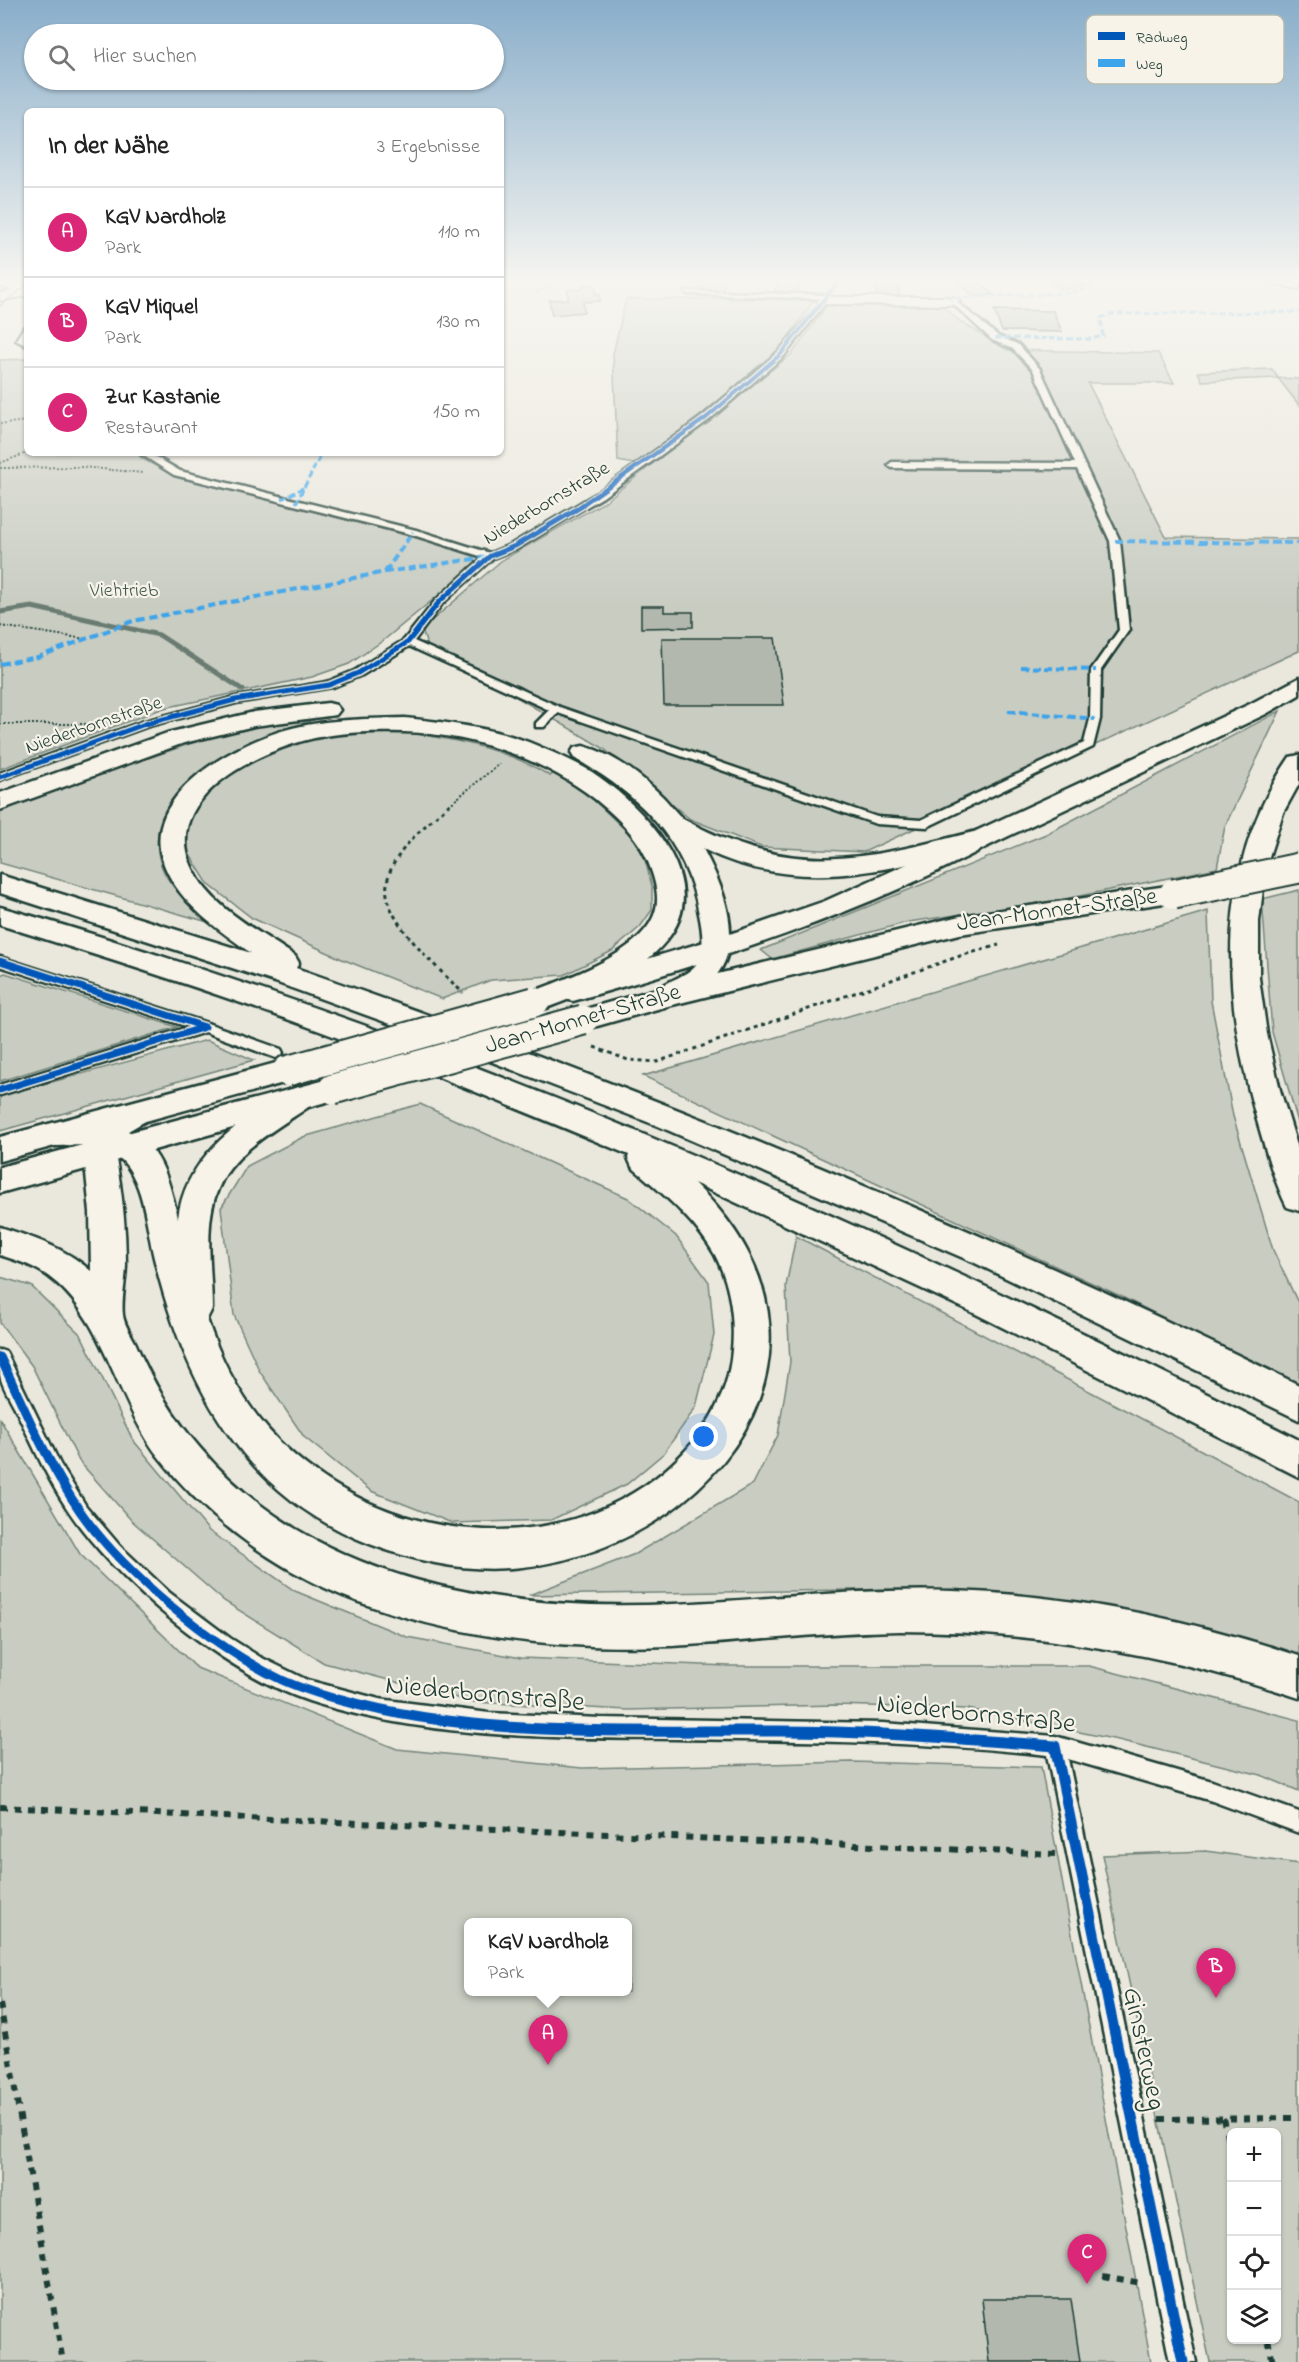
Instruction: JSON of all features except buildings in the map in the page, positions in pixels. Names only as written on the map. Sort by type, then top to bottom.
[{"type":"main road","points":[[534,1002],[715,951],[799,921],[927,870],[985,837],[1258,708],[1299,685]]},
{"type":"main road","points":[[0,802],[58,783],[153,746],[227,725],[293,713],[379,708],[470,716],[534,732],[604,764],[637,787],[674,824],[695,855],[714,911],[715,951],[709,969],[667,996]]},
{"type":"main road","points":[[310,982],[214,909],[187,884],[174,858],[173,842],[177,820],[192,794],[204,781],[221,768],[260,746],[332,727],[361,724],[417,726],[495,740],[571,771],[619,804],[644,831],[667,869],[673,887],[673,901],[659,933],[632,957],[603,974],[534,1002]]},
{"type":"main road","points":[[1299,762],[1273,807],[1262,834],[1250,879],[1244,959],[1250,1027],[1266,1102],[1299,1198]]},
{"type":"main road","points":[[674,824],[724,851],[748,859],[804,869],[838,870],[871,866],[985,837]]},
{"type":"main road","name":"Jean-Monnet-Straße","points":[[0,1180],[111,1145],[286,1074],[333,1089],[667,996],[960,925],[1174,894],[1299,868]]},
{"type":"main road","points":[[0,884],[98,912],[310,982],[660,1113],[881,1204],[1067,1290],[1299,1403]]},
{"type":"main road","points":[[0,916],[166,968],[315,1020],[507,1092],[625,1140],[898,1261],[1299,1459]]},
{"type":"main road","name":"Jean-Monnet-Straße","points":[[0,1149],[286,1074],[534,1002]]},
{"type":"main road","points":[[194,1329],[194,1227],[202,1187],[214,1166],[236,1142],[286,1074]]},
{"type":"main road","points":[[105,1316],[110,1277],[111,1145],[115,1123],[136,1112]]},
{"type":"main road","points":[[57,1134],[111,1145],[148,1168],[171,1264],[216,1386],[240,1423],[264,1452],[299,1483],[337,1508],[389,1533],[454,1549],[496,1552],[539,1548],[577,1540],[611,1528],[638,1514],[675,1488],[702,1461],[723,1434],[737,1407],[747,1379],[752,1351],[749,1305],[743,1280],[729,1250],[692,1202],[625,1140]]},
{"type":"main road","points":[[0,1241],[21,1246],[64,1269],[80,1281],[105,1316],[151,1414],[174,1448],[233,1507],[272,1537],[320,1564],[362,1584],[410,1601],[473,1615],[537,1622],[599,1625],[669,1625],[897,1611],[949,1611],[1057,1620],[1098,1625],[1191,1643],[1299,1677]]},
{"type":"lane","name":"Niederbornstraße","points":[[0,777],[145,724],[236,700],[329,685],[358,674],[408,642],[439,602],[490,556],[515,546],[593,500],[706,418],[740,389]]},
{"type":"lane","points":[[408,642],[556,709],[876,820],[922,824],[1089,745],[1095,719],[1096,670],[1125,630],[1114,541],[1045,389]]},
{"type":"lane","points":[[148,456],[177,473],[419,534],[490,556]]},
{"type":"lane","points":[[892,465],[1080,466]]},
{"type":"lane","points":[[540,725],[556,709]]},
{"type":"lane","points":[[0,961],[205,1027],[286,1074]]},
{"type":"lane","points":[[0,1090],[205,1027]]},
{"type":"lane","name":"Niederbornstraße","points":[[0,1357],[51,1465],[74,1505],[98,1535],[161,1597],[262,1668],[304,1690],[435,1719],[513,1725],[896,1733],[1055,1746],[1170,1779],[1299,1823]]},
{"type":"lane","name":"Ginsterweg","points":[[1055,1746],[1080,1856],[1183,2362]]},
{"type":"path","points":[[0,424],[24,421]]},
{"type":"path","points":[[0,463],[24,454]]},
{"type":"path","points":[[0,468],[82,467],[151,473],[171,469]]},
{"type":"path","points":[[0,626],[86,639]]},
{"type":"path","points":[[0,724],[145,724]]},
{"type":"path","points":[[0,1807],[1080,1856]]},
{"type":"path","points":[[0,2004],[63,2362]]},
{"type":"path","points":[[1223,2118],[1227,2136]]},
{"type":"path","points":[[1135,2121],[1299,2118]]},
{"type":"path","points":[[1103,2276],[1168,2288]]},
{"type":"path","points":[[1269,2344],[1273,2362]]},
{"type":"green space","name":"Viehtrieb","points":[[0,389],[24,389],[24,456],[140,456],[173,475],[486,556],[384,640],[349,664],[312,677],[164,708],[0,769]]},
{"type":"green space","points":[[615,389],[733,389],[639,465],[618,461]]},
{"type":"green space","points":[[747,389],[1091,389],[1166,537],[1299,539],[1299,651],[864,852],[761,847],[690,819],[603,748],[474,672],[428,649],[422,629],[502,560],[603,503]]},
{"type":"green space","points":[[1287,389],[1299,389],[1299,405]]},
{"type":"green space","points":[[1280,711],[1225,826],[1217,868],[1055,901],[908,922],[772,959],[761,950],[1046,834]]},
{"type":"green space","points":[[322,717],[261,737],[224,756],[190,781],[165,814],[159,832],[158,852],[164,872],[180,894],[215,924],[0,863],[0,809],[230,730]]},
{"type":"green space","points":[[372,727],[486,748],[508,755],[550,776],[555,772],[577,784],[641,845],[652,886],[652,910],[640,927],[612,951],[564,975],[491,980],[442,999],[342,959],[252,918],[208,884],[188,852],[188,819],[210,789],[244,765],[284,745]]},
{"type":"green space","points":[[1299,890],[1299,1126],[1272,1032],[1262,899]]},
{"type":"green space","points":[[1208,911],[1211,1001],[1233,1116],[1273,1250],[1299,1305],[1299,1386],[1118,1295],[643,1076]]},
{"type":"green space","points":[[5,973],[177,1027],[0,1081],[0,975]]},
{"type":"green space","points":[[207,1040],[254,1060],[0,1131],[0,1096]]},
{"type":"green space","points":[[420,1104],[628,1198],[676,1236],[709,1282],[714,1335],[696,1407],[664,1453],[627,1484],[551,1520],[452,1523],[371,1491],[304,1437],[260,1372],[234,1315],[221,1208],[247,1166],[303,1137]]},
{"type":"green space","points":[[796,1236],[1299,1502],[1299,1663],[1180,1622],[908,1589],[529,1595],[635,1554],[753,1484],[778,1435],[790,1362],[786,1286]]},
{"type":"green space","points":[[0,1277],[31,1286],[81,1335],[133,1440],[209,1531],[295,1591],[407,1637],[521,1658],[729,1666],[1089,1666],[1299,1720],[1299,1791],[1261,1775],[1118,1740],[968,1709],[835,1705],[628,1710],[472,1702],[324,1663],[224,1601],[131,1520],[79,1461],[32,1366],[0,1323]]},
{"type":"green space","points":[[0,1419],[80,1554],[197,1668],[397,1749],[582,1768],[851,1762],[1041,1767],[1151,2362],[0,2362]]},
{"type":"green space","points":[[1206,1851],[1299,1864],[1299,2362],[1210,2362],[1102,1855]]},
{"type":"waterway","points":[[0,612],[32,607],[159,635],[243,690]]},
{"type":"marked path","points":[[296,503],[320,456]]},
{"type":"marked path","points":[[282,499],[305,487]]},
{"type":"marked path","points":[[385,572],[413,532]]},
{"type":"marked path","points":[[1115,541],[1299,543]]},
{"type":"marked path","points":[[0,664],[38,657],[133,621],[385,572],[487,557]]},
{"type":"marked path","points":[[1021,667],[1096,670]]},
{"type":"marked path","points":[[1008,711],[1095,719]]},
{"type":"cycle path","points":[[0,777],[145,724],[235,700],[329,685],[358,673],[408,642],[439,602],[490,556],[515,546],[600,495],[706,418],[740,389]]},
{"type":"cycle path","points":[[0,961],[205,1027],[0,1090]]},
{"type":"cycle path","points":[[0,1357],[55,1470],[82,1513],[115,1554],[165,1600],[224,1645],[253,1664],[306,1690],[354,1704],[404,1714],[505,1725],[607,1729],[873,1732],[1055,1746],[1183,2362]]},
{"type":"place","name":"KGV Miquel","points":[[1216,1998]]},
{"type":"place","name":"KGV Nardholz","points":[[548,2065]]},
{"type":"place","name":"Zur Kastanie","points":[[1087,2284]]}]
